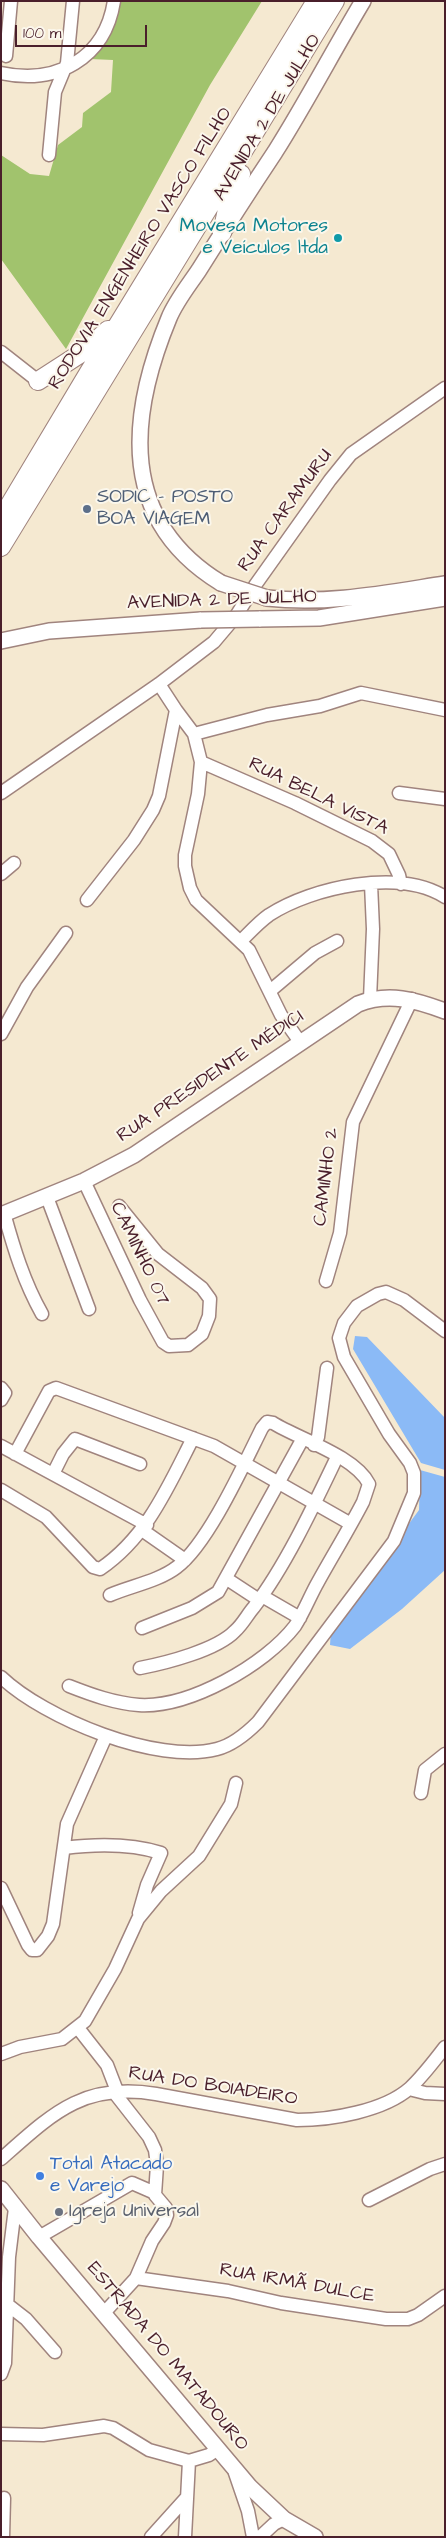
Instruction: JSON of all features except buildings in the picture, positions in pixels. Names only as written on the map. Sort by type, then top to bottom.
[{"type":"highway","name":"RODOVIA ENGENHEIRO VASCO FILHO","points":[[1,519],[316,1]]},
{"type":"highway","name":"RODOVIA ENGENHEIRO VASCO FILHO","points":[[1,548],[335,1]]},
{"type":"highway","points":[[222,233],[233,192],[265,118]]},
{"type":"highway","points":[[38,381],[86,350],[115,323],[134,299]]},
{"type":"main road","name":"AVENIDA 2 DE JULHO","points":[[363,1],[276,149],[170,317],[148,386],[140,431],[140,455],[144,490],[163,528],[189,560],[221,583],[267,598],[301,602],[329,600],[445,584]]},
{"type":"main road","name":"AVENIDA 2 DE JULHO","points":[[1,641],[49,631],[201,620],[319,618],[445,598]]},
{"type":"main road","name":"RUA PRESIDENTE MÉDICI","points":[[3,1214],[84,1181],[165,1135],[347,1010],[370,999],[390,997],[412,999],[445,1011]]},
{"type":"main road","name":"ESTRADA DO MATADOURO","points":[[1,2188],[39,2238],[232,2466],[262,2499],[284,2519],[315,2537]]},
{"type":"street","points":[[6,56],[11,1]]},
{"type":"street","points":[[49,155],[55,92],[57,82],[67,63],[73,1]]},
{"type":"street","points":[[2,74],[33,77],[48,76],[64,71],[87,54],[97,42],[111,16],[114,1]]},
{"type":"street","points":[[1,352],[38,381]]},
{"type":"street","name":"RUA CARAMURU","points":[[1,793],[159,684],[214,642],[224,632],[330,480],[351,454],[445,388]]},
{"type":"street","points":[[159,684],[194,734],[201,762],[198,794],[185,854],[186,877],[196,900],[241,941],[256,960],[281,1015],[300,1042]]},
{"type":"street","points":[[194,734],[267,715],[320,706],[361,693],[445,710]]},
{"type":"street","points":[[87,900],[134,840],[153,810],[159,796],[176,710]]},
{"type":"street","name":"RUA BELA VISTA","points":[[201,762],[295,803],[372,841],[389,854],[401,884]]},
{"type":"street","points":[[399,793],[445,799]]},
{"type":"street","points":[[1,874],[14,863]]},
{"type":"street","points":[[241,941],[270,915],[304,899],[335,888],[371,884],[401,884],[429,889],[445,897]]},
{"type":"street","points":[[370,999],[373,929],[371,884]]},
{"type":"street","points":[[1,1034],[27,987],[66,933]]},
{"type":"street","points":[[270,991],[315,953],[337,941]]},
{"type":"street","name":"CAMINHO 2","points":[[326,1281],[340,1233],[353,1122],[412,999]]},
{"type":"street","name":"CAMINHO 07","points":[[84,1181],[140,1300],[163,1342],[169,1346],[180,1347],[188,1345],[202,1334],[209,1316],[210,1299],[202,1288],[158,1254],[119,1206]]},
{"type":"street","points":[[47,1197],[89,1309]]},
{"type":"street","points":[[3,1214],[17,1260],[29,1290],[42,1314]]},
{"type":"street","points":[[1,1677],[21,1692],[58,1713],[106,1736],[150,1747],[178,1752],[198,1751],[222,1747],[246,1734],[258,1722],[394,1541],[414,1493],[414,1473],[410,1463],[389,1434],[344,1357],[339,1338],[344,1323],[357,1306],[378,1294],[386,1292],[404,1300],[445,1331]]},
{"type":"street","points":[[142,1628],[206,1601],[218,1592],[227,1579],[279,1482],[308,1442],[318,1437],[327,1368]]},
{"type":"street","points":[[15,1454],[52,1388],[78,1395],[193,1438],[279,1482],[351,1524]]},
{"type":"street","points":[[70,1686],[104,1699],[141,1705],[172,1700],[211,1687],[242,1672],[281,1640],[300,1618],[363,1502],[369,1484],[360,1471],[337,1457],[273,1423],[267,1422],[212,1522],[185,1560],[166,1575],[110,1595]]},
{"type":"street","points":[[1,1490],[46,1517],[93,1567],[100,1569],[144,1527],[193,1438]]},
{"type":"street","points":[[53,1474],[72,1441],[78,1439],[140,1464]]},
{"type":"street","points":[[1,1446],[144,1527],[185,1560]]},
{"type":"street","points":[[140,1668],[159,1664],[224,1640],[235,1632],[261,1598],[315,1503],[337,1457]]},
{"type":"street","points":[[227,1579],[300,1618]]},
{"type":"street","points":[[1,1888],[28,1945],[32,1950],[37,1950],[48,1936],[53,1924],[67,1824],[106,1736]]},
{"type":"street","points":[[421,1793],[425,1770],[445,1754]]},
{"type":"street","points":[[138,1919],[161,1891],[199,1856],[231,1804],[236,1783]]},
{"type":"street","points":[[1,2054],[20,2047],[62,2039],[78,2028],[98,2001],[138,1919],[147,1885],[161,1853],[141,1848],[100,1844],[64,1848]]},
{"type":"street","points":[[78,2028],[107,2065],[115,2091],[149,2137],[155,2150],[157,2166],[155,2193]]},
{"type":"street","name":"RUA DO BOIADEIRO","points":[[1,2159],[43,2122],[68,2105],[100,2093],[115,2091],[141,2091],[273,2118],[320,2120],[345,2115],[376,2106],[409,2089],[445,2047]]},
{"type":"street","points":[[409,2089],[425,2094],[445,2094]]},
{"type":"street","points":[[369,2200],[430,2169],[445,2164]]},
{"type":"street","points":[[39,2238],[126,2185],[135,2183],[155,2193],[166,2208],[167,2215],[152,2240],[136,2278],[104,2313]]},
{"type":"street","points":[[1,2374],[5,2363],[8,2305],[5,2258],[15,2208]]},
{"type":"street","name":"RUA IRMÃ DULCE","points":[[136,2278],[397,2319],[418,2315],[445,2296]]},
{"type":"street","points":[[8,2305],[26,2319],[55,2352]]},
{"type":"street","points":[[1,2434],[43,2435],[104,2426],[113,2428],[149,2450],[190,2461],[209,2455],[218,2449]]},
{"type":"street","points":[[185,2537],[190,2461]]},
{"type":"street","points":[[232,2466],[248,2511],[253,2537]]},
{"type":"street","points":[[151,2537],[187,2497]]},
{"type":"street","points":[[3,2537],[4,2498]]},
{"type":"street","points":[[260,2537],[274,2524],[284,2519]]},
{"type":"green space","points":[[118,1],[262,1],[210,85],[66,349],[1,259],[1,155],[30,174],[49,176],[58,145],[82,127],[83,113],[111,92],[113,60],[90,59],[113,25]]},
{"type":"water","points":[[355,1336],[367,1337],[445,1418],[445,1470],[421,1463],[353,1349]]},
{"type":"water","points":[[420,1470],[445,1477],[445,1570],[402,1609],[350,1649],[330,1645],[331,1630],[419,1510]]},
{"type":"place","name":"Movesa Motores e Veículos ltda","points":[[338,238]]},
{"type":"place","name":"SODIC - POSTO BOA VIAGEM","points":[[87,509]]},
{"type":"place","name":"Total Atacado e Varejo","points":[[40,2176]]},
{"type":"place","name":"Igreja Universal","points":[[59,2212]]}]
